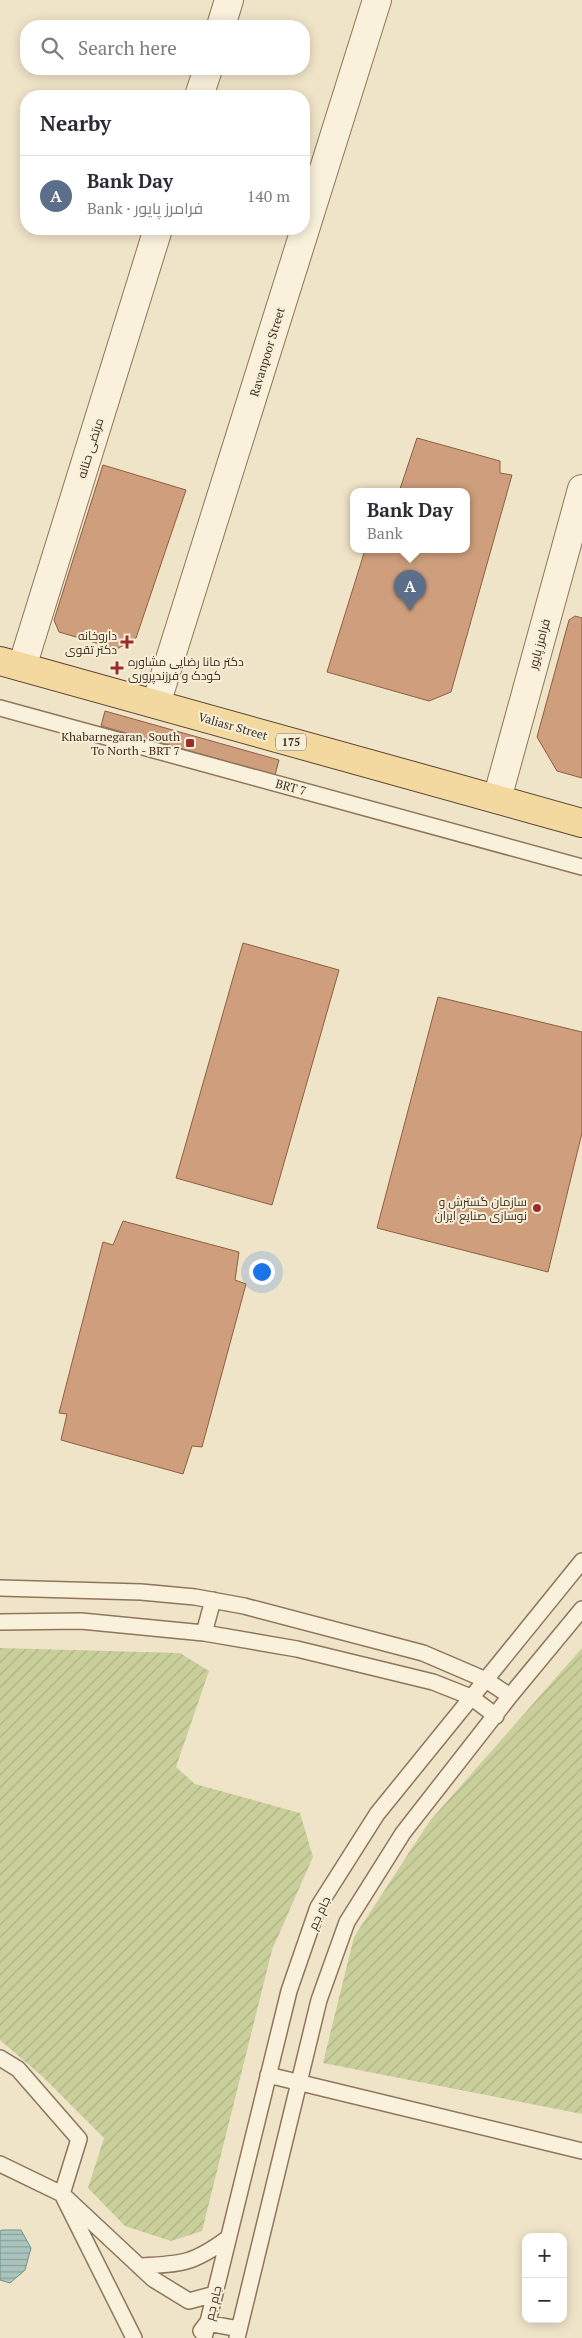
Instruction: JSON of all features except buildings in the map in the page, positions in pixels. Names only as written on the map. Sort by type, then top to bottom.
[{"type":"main road","name":"Valiasr Street","points":[[11,664],[582,822]]},
{"type":"street","points":[[223,20],[229,0]]},
{"type":"street","name":"Ravanpoor Street","points":[[310,213],[377,0]]},
{"type":"street","points":[[201,90],[206,75]]},
{"type":"street","name":"مرتضی حنانه","points":[[11,664],[156,235]]},
{"type":"street","name":"Ravanpoor Street","points":[[156,704],[303,235]]},
{"type":"street","name":"فرامرز پایور","points":[[497,799],[582,489]]},
{"type":"lane","name":"BRT 7","points":[[0,708],[582,867]]},
{"type":"lane","name":"جام جم","points":[[204,2338],[289,1991],[318,1907],[377,1814],[582,1560]]},
{"type":"lane","points":[[0,1588],[141,1592],[213,1600],[287,1617],[423,1653],[486,1680],[510,1696]]},
{"type":"lane","points":[[204,1633],[213,1600]]},
{"type":"lane","points":[[196,2338],[208,2323],[238,2333],[319,2000],[347,1922],[403,1833],[510,1696],[582,1609]]},
{"type":"lane","points":[[0,1622],[81,1621],[204,1633],[297,1649],[433,1682],[472,1697],[496,1716]]},
{"type":"lane","points":[[0,2058],[18,2069],[79,2139],[62,2194],[134,2338]]},
{"type":"lane","points":[[268,2075],[582,2151]]},
{"type":"lane","points":[[0,2164],[62,2194],[153,2279],[189,2301],[215,2294]]},
{"type":"lane","points":[[139,2266],[179,2264],[205,2254],[228,2238]]},
{"type":"green space","points":[[0,1648],[180,1653],[209,1671],[176,1767],[195,1784],[300,1813],[313,1857],[272,1950],[202,2231],[171,2241],[125,2226],[88,2188],[104,2138],[43,2077],[0,2040]]},
{"type":"green space","points":[[582,1648],[582,2114],[323,2063],[354,1937],[429,1822]]},
{"type":"water","points":[[21,2230],[31,2248],[25,2270],[10,2283],[0,2280],[0,2231]]},
{"type":"place","name":"Bank Day","points":[[410,611]]},
{"type":"place","name":"داروخانه دکتر تقوی","points":[[127,642]]},
{"type":"place","name":"دکتر مانا رضایی مشاوره کودک و فرزندپروری","points":[[117,668]]},
{"type":"place","name":"Khabarnegaran, South To North - BRT 7","points":[[190,743]]},
{"type":"place","name":"سازمان گسترش و نوسازی صنایع ایران","points":[[537,1208]]}]
